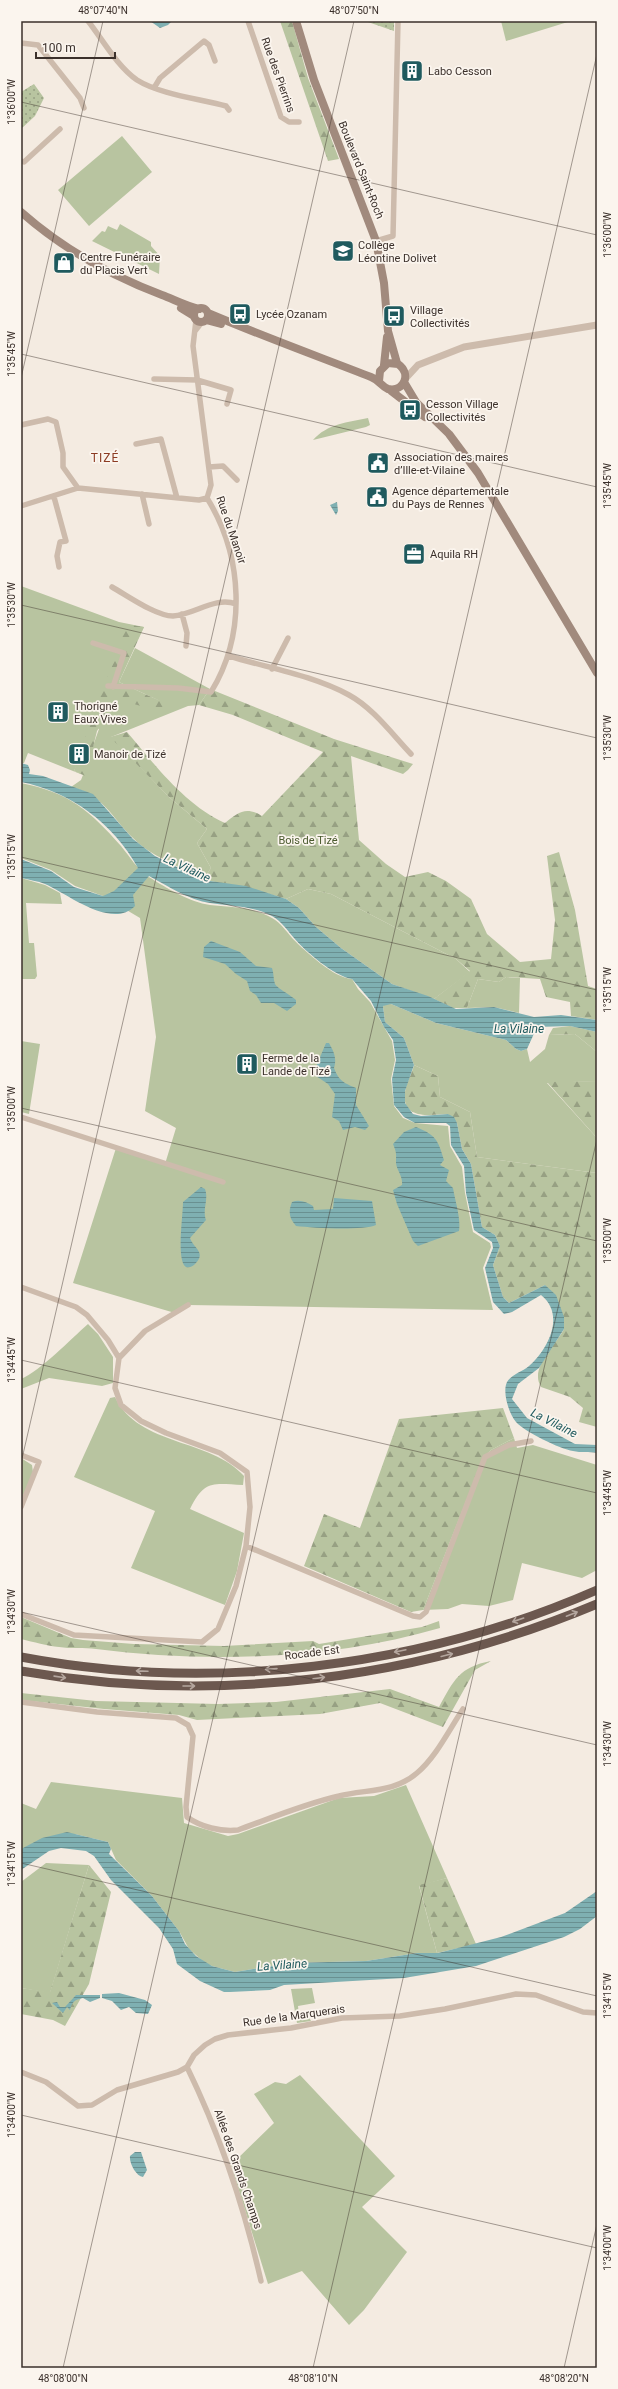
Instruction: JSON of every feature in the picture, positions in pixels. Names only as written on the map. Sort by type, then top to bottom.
[{"type":"highway","points":[[543,1611],[597,1585]]},
{"type":"highway","name":"Rocade Est","points":[[21,1657],[131,1670],[191,1672],[263,1670],[374,1657],[455,1639],[543,1611],[597,1590]]},
{"type":"highway","points":[[21,1671],[131,1684],[183,1686],[264,1684],[376,1670],[429,1659],[496,1641],[547,1624],[597,1604]]},
{"type":"main road","name":"Boulevard Saint-Roch","points":[[296,21],[314,80],[376,241],[384,283],[388,331],[398,364]]},
{"type":"main road","points":[[21,212],[48,235],[76,254],[130,283],[201,317],[252,332],[354,370],[379,381],[383,386],[440,430],[468,458]]},
{"type":"main road","name":"Boulevard Saint-Roch","points":[[382,367],[388,331]]},
{"type":"main road","points":[[354,370],[371,371],[398,364],[404,370],[405,380],[416,402],[449,434],[468,458],[597,673]]},
{"type":"main road","points":[[379,381],[382,367]]},
{"type":"main road","points":[[390,390],[398,388],[405,380]]},
{"type":"street","points":[[88,21],[126,71],[137,79],[154,88],[226,106],[229,110]]},
{"type":"street","name":"Rue des Pierrins","points":[[248,21],[281,117],[289,122],[299,122]]},
{"type":"street","points":[[376,241],[394,236],[398,21]]},
{"type":"street","points":[[154,88],[160,78],[204,41],[209,45],[215,61]]},
{"type":"street","points":[[21,43],[38,45],[80,98],[84,108]]},
{"type":"street","points":[[21,161],[24,162],[60,129]]},
{"type":"street","name":"Rue du Manoir","points":[[93,644],[124,653],[111,686],[178,688],[211,692],[229,656],[235,625],[236,585],[234,563],[216,513],[207,498],[211,486],[193,346],[194,335],[201,317]]},
{"type":"street","points":[[398,364],[418,365],[464,346],[597,324]]},
{"type":"street","points":[[405,380],[418,365]]},
{"type":"street","points":[[154,378],[197,380],[231,390],[227,404]]},
{"type":"street","points":[[21,425],[48,419],[56,422],[63,453],[63,467],[78,488]]},
{"type":"street","points":[[136,444],[160,439],[176,498]]},
{"type":"street","points":[[208,466],[223,466],[237,480]]},
{"type":"street","points":[[21,506],[54,497],[78,488],[199,500],[207,498]]},
{"type":"street","points":[[142,494],[149,524]]},
{"type":"street","points":[[54,497],[66,541],[60,542],[57,556],[59,568]]},
{"type":"street","points":[[112,587],[163,615],[175,616],[227,601],[236,604]]},
{"type":"street","points":[[182,614],[187,633],[186,646]]},
{"type":"street","points":[[272,669],[288,638]]},
{"type":"street","points":[[229,656],[317,681],[350,695],[373,714],[411,754]]},
{"type":"street","points":[[21,1117],[223,1182]]},
{"type":"street","points":[[21,1287],[76,1307],[87,1315],[108,1340],[119,1358]]},
{"type":"street","points":[[21,1614],[74,1635],[202,1642],[218,1630],[236,1586],[246,1546],[250,1506],[247,1472],[220,1454],[166,1433],[141,1421],[121,1405],[115,1388],[119,1358],[145,1331],[188,1305]]},
{"type":"street","points":[[246,1546],[413,1616],[420,1617],[426,1612],[485,1458],[510,1445],[531,1441]]},
{"type":"street","points":[[21,1454],[39,1462],[21,1507]]},
{"type":"street","points":[[21,1702],[97,1712],[176,1718],[188,1725],[193,1736],[186,1807],[187,1816],[207,1826],[228,1831],[238,1830],[340,1795],[384,1790],[401,1783],[416,1774],[427,1763],[463,1709]]},
{"type":"street","name":"Rue de la Marquerais","points":[[187,2067],[194,2055],[205,2045],[215,2039],[228,2035],[291,2028],[342,2018],[400,2016],[445,2009],[516,1994],[536,1995],[553,2003],[583,2012],[597,2013]]},
{"type":"street","points":[[21,2072],[35,2076],[78,2106],[86,2107],[117,2090],[178,2072],[187,2067]]},
{"type":"street","name":"Allée des Grands Champs","points":[[187,2067],[213,2123],[244,2213],[260,2280]]},
{"type":"green space","points":[[280,21],[292,21],[308,78],[339,159],[328,161]]},
{"type":"green space","points":[[365,21],[394,21],[394,31]]},
{"type":"green space","points":[[501,21],[571,21],[506,41]]},
{"type":"green space","points":[[34,84],[44,98],[35,116],[21,129],[21,92]]},
{"type":"green space","points":[[122,136],[152,172],[89,226],[58,190]]},
{"type":"green space","points":[[120,224],[151,242],[151,246],[160,256],[159,274],[92,241],[102,231],[105,232],[108,226],[117,230]]},
{"type":"green space","points":[[368,418],[370,425],[366,427],[313,440],[325,430],[338,424]]},
{"type":"green space","points":[[21,586],[119,622],[144,627],[116,683],[160,701],[119,682],[135,648],[210,689],[199,705],[188,706],[111,737],[169,797],[207,829],[197,843],[211,868],[203,880],[144,848],[125,830],[99,801],[82,791],[71,787],[81,780],[83,775],[28,753],[24,763],[21,763]],"holes":[[[94,726],[99,729],[83,774],[74,771]]]},
{"type":"green space","points":[[123,624],[144,627],[119,682],[160,701],[168,714],[117,699],[97,731],[86,776],[74,771],[97,700],[120,648]]},
{"type":"green space","name":"Bois de Tizé","points":[[210,689],[334,739],[413,764],[403,774],[351,756],[359,840],[386,864],[405,877],[428,872],[446,881],[471,899],[487,934],[520,962],[551,959],[555,920],[547,856],[559,852],[575,910],[588,986],[597,989],[597,1020],[571,1016],[570,1002],[546,997],[540,979],[506,977],[499,982],[478,979],[467,1008],[453,1008],[434,999],[470,971],[456,959],[331,894],[308,889],[286,899],[246,887],[203,880],[211,868],[197,843],[207,829],[169,797],[110,737],[127,732],[160,771],[184,795],[210,815],[225,823],[238,813],[247,811],[251,811],[262,816],[323,752],[233,715],[199,705]]},
{"type":"green space","points":[[21,783],[53,792],[77,805],[99,822],[110,833],[141,870],[163,886],[194,901],[210,905],[241,908],[265,914],[278,922],[293,939],[321,964],[345,978],[352,979],[358,989],[370,1002],[392,1041],[395,1060],[391,1079],[394,1106],[403,1118],[415,1123],[448,1126],[450,1146],[462,1167],[465,1193],[473,1232],[490,1243],[491,1247],[483,1268],[493,1310],[188,1305],[175,1313],[73,1283],[116,1148],[165,1164],[176,1128],[145,1111],[156,1037],[140,918],[103,896],[75,886],[51,870],[21,858]]},
{"type":"green space","points":[[21,878],[45,885],[60,893],[62,904],[26,903],[29,943],[34,943],[37,976],[35,979],[21,979]]},
{"type":"green space","points":[[308,889],[331,894],[456,959],[470,972],[434,999],[392,984],[341,948],[316,927],[299,908],[286,899]]},
{"type":"green space","points":[[506,977],[520,978],[519,1013],[494,1007],[467,1008],[478,979],[499,982]]},
{"type":"green space","points":[[385,1004],[391,1004],[436,1023],[506,1040],[516,1049],[521,1051],[527,1049],[530,1062],[545,1049],[549,1035],[575,1034],[597,1052],[597,1081],[547,1083],[597,1138],[597,1173],[477,1157],[470,1112],[440,1097],[438,1076],[414,1065],[404,1038],[385,1022],[383,1006]]},
{"type":"green space","points":[[570,1026],[597,1032],[597,1052],[575,1034],[549,1035],[553,1028]]},
{"type":"green space","points":[[21,1041],[40,1044],[29,1114],[21,1112]]},
{"type":"green space","points":[[414,1065],[438,1076],[440,1097],[470,1112],[477,1157],[597,1173],[597,1427],[579,1422],[583,1408],[570,1397],[541,1387],[538,1380],[538,1372],[545,1357],[564,1329],[545,1285],[509,1303],[503,1297],[493,1265],[500,1246],[495,1235],[482,1227],[471,1164],[462,1149],[457,1123],[448,1114],[425,1115],[412,1112],[405,1101],[405,1092]]},
{"type":"green space","points":[[597,1081],[597,1138],[547,1082]]},
{"type":"green space","points":[[88,1324],[98,1334],[113,1357],[113,1383],[102,1386],[49,1378],[21,1389],[21,1379],[46,1362]]},
{"type":"green space","points":[[115,1397],[126,1413],[141,1425],[158,1434],[213,1455],[230,1464],[244,1476],[243,1485],[217,1484],[205,1488],[195,1499],[190,1509],[244,1533],[237,1571],[225,1605],[131,1568],[155,1511],[74,1477],[110,1398]]},
{"type":"green space","points":[[503,1408],[514,1438],[491,1450],[483,1458],[423,1610],[411,1612],[304,1566],[324,1514],[360,1528],[399,1419]]},
{"type":"green space","points":[[514,1438],[517,1448],[533,1445],[597,1465],[597,1570],[582,1578],[522,1563],[513,1600],[489,1606],[462,1604],[448,1609],[423,1610],[483,1458],[491,1450]]},
{"type":"green space","points":[[21,1458],[32,1465],[33,1472],[21,1501]]},
{"type":"green space","points":[[21,1617],[71,1638],[134,1644],[224,1646],[313,1641],[319,1644],[422,1627],[439,1621],[440,1628],[399,1639],[356,1647],[313,1652],[269,1656],[182,1656],[91,1648],[64,1648],[36,1643],[21,1639]]},
{"type":"green space","points":[[491,1661],[475,1670],[443,1727],[380,1703],[320,1714],[197,1720],[179,1715],[21,1700],[21,1693],[96,1701],[218,1704],[276,1702],[390,1689],[439,1707],[449,1689],[464,1671],[471,1667]]},
{"type":"green space","points":[[51,1782],[182,1798],[184,1823],[228,1836],[238,1834],[339,1798],[374,1796],[406,1785],[447,1878],[419,1886],[437,1953],[417,1953],[366,1961],[290,1963],[235,1972],[205,1963],[189,1949],[179,1931],[152,1896],[116,1860],[108,1842],[75,1834],[21,1850],[21,1803],[36,1809]]},
{"type":"green space","points":[[46,1863],[89,1865],[50,1993],[21,1988],[21,1882]]},
{"type":"green space","points":[[89,1865],[111,1892],[89,1984],[65,2026],[53,2020],[21,2014],[21,1988],[50,1992]]},
{"type":"green space","points":[[447,1878],[476,1944],[437,1953],[419,1885]]},
{"type":"green space","points":[[312,1988],[315,2003],[298,2006],[299,2016],[308,2016],[311,2021],[297,2023],[291,1989]]},
{"type":"green space","points":[[300,2075],[395,2176],[362,2207],[407,2252],[364,2310],[349,2325],[302,2271],[268,2284],[231,2165],[274,2123],[254,2094],[275,2082],[286,2084]]},
{"type":"water","points":[[150,21],[172,21],[168,25],[160,28]]},
{"type":"water","points":[[337,502],[338,511],[336,515],[330,505]]},
{"type":"water","name":"La Vilaine","points":[[21,763],[28,765],[30,770],[29,774],[43,776],[93,794],[133,839],[155,856],[183,870],[191,876],[203,880],[246,886],[286,899],[299,908],[316,927],[341,948],[392,984],[428,996],[456,1009],[494,1007],[534,1017],[561,1015],[597,1020],[597,1032],[570,1026],[537,1027],[527,1049],[521,1051],[516,1049],[506,1040],[436,1023],[391,1004],[383,1006],[385,1022],[404,1038],[414,1065],[405,1091],[405,1103],[413,1114],[421,1116],[448,1114],[454,1117],[457,1123],[462,1149],[471,1164],[482,1227],[495,1235],[500,1246],[493,1265],[503,1297],[509,1303],[545,1285],[556,1295],[564,1317],[564,1329],[539,1368],[518,1384],[512,1399],[527,1418],[575,1444],[597,1445],[597,1453],[567,1450],[552,1444],[520,1426],[511,1414],[505,1391],[507,1382],[529,1366],[542,1351],[552,1332],[552,1312],[548,1303],[541,1295],[512,1312],[504,1314],[493,1302],[485,1268],[493,1248],[492,1242],[474,1230],[466,1193],[464,1166],[451,1145],[450,1126],[446,1123],[415,1123],[404,1117],[394,1105],[392,1079],[396,1060],[393,1040],[384,1027],[371,1001],[352,979],[337,973],[321,963],[299,944],[279,921],[258,910],[210,903],[194,899],[149,876],[133,895],[135,906],[125,912],[114,914],[90,908],[45,884],[21,878],[21,859],[51,871],[74,887],[103,896],[114,891],[138,868],[116,837],[89,812],[57,793],[21,782]]},
{"type":"water","points":[[211,941],[240,952],[256,966],[272,968],[275,984],[296,1000],[296,1004],[287,1011],[274,1003],[261,1003],[256,995],[250,991],[247,981],[225,964],[203,957],[204,947]]},
{"type":"water","points":[[326,1043],[329,1043],[334,1052],[334,1068],[340,1079],[356,1088],[356,1105],[369,1126],[365,1130],[355,1127],[343,1130],[339,1121],[332,1117],[335,1094],[328,1084],[316,1076],[315,1069]]},
{"type":"water","points":[[416,1127],[428,1133],[438,1143],[444,1160],[440,1165],[449,1170],[446,1181],[453,1188],[459,1215],[459,1231],[418,1246],[413,1241],[397,1204],[393,1190],[402,1185],[402,1182],[396,1163],[396,1154],[393,1144],[404,1132]]},
{"type":"water","points":[[201,1187],[205,1189],[206,1193],[206,1220],[190,1238],[200,1256],[193,1265],[186,1267],[181,1256],[183,1202]]},
{"type":"water","points":[[334,1198],[372,1201],[376,1225],[360,1228],[314,1228],[296,1226],[292,1220],[290,1209],[292,1202],[306,1202],[313,1206],[314,1210],[333,1209]]},
{"type":"water","name":"La Vilaine","points":[[67,1832],[108,1842],[111,1849],[109,1854],[152,1896],[179,1931],[185,1944],[196,1956],[212,1966],[235,1972],[290,1963],[366,1961],[417,1953],[438,1953],[501,1937],[565,1913],[597,1891],[597,1916],[580,1929],[564,1937],[476,1966],[404,1978],[284,1985],[270,1990],[224,1992],[200,1981],[177,1964],[173,1949],[159,1928],[111,1880],[94,1856],[86,1851],[61,1848],[49,1851],[21,1870],[21,1850],[23,1848],[42,1838]]},
{"type":"water","points":[[119,1993],[145,2000],[152,2005],[148,2014],[136,2013],[129,2007],[121,2010],[112,2001],[102,1998],[102,1994]]},
{"type":"water","points":[[76,1995],[100,1995],[100,1998],[90,2002],[83,1998],[77,2000],[73,2003],[70,2010],[67,2007],[63,2013],[52,2003],[57,2002],[60,2007],[65,2007]]},
{"type":"water","points":[[135,2152],[141,2152],[147,2170],[143,2177],[136,2172],[130,2159],[130,2156]]},
{"type":"place","name":"Labo Cesson","points":[[412,71]]},
{"type":"place","name":"Collège Léontine Dolivet","points":[[343,251]]},
{"type":"place","name":"Centre Funéraire du Placis Vert","points":[[64,263]]},
{"type":"place","name":"Lycée Ozanam","points":[[240,314]]},
{"type":"place","name":"Village Collectivités","points":[[394,316]]},
{"type":"place","name":"Cesson Village Collectivités","points":[[410,410]]},
{"type":"place","name":"Association des maires d’Ille-et-Vilaine","points":[[378,463]]},
{"type":"place","name":"Agence départementale du Pays de Rennes","points":[[377,497]]},
{"type":"place","name":"Aquila RH","points":[[414,554]]},
{"type":"place","name":"Thorigné Eaux Vives","points":[[58,712]]},
{"type":"place","name":"Manoir de Tizé","points":[[79,754]]},
{"type":"place","name":"Ferme de la Lande de Tizé","points":[[247,1064]]},
{"type":"district","name":"TIZÉ","points":[[105,458]]}]
